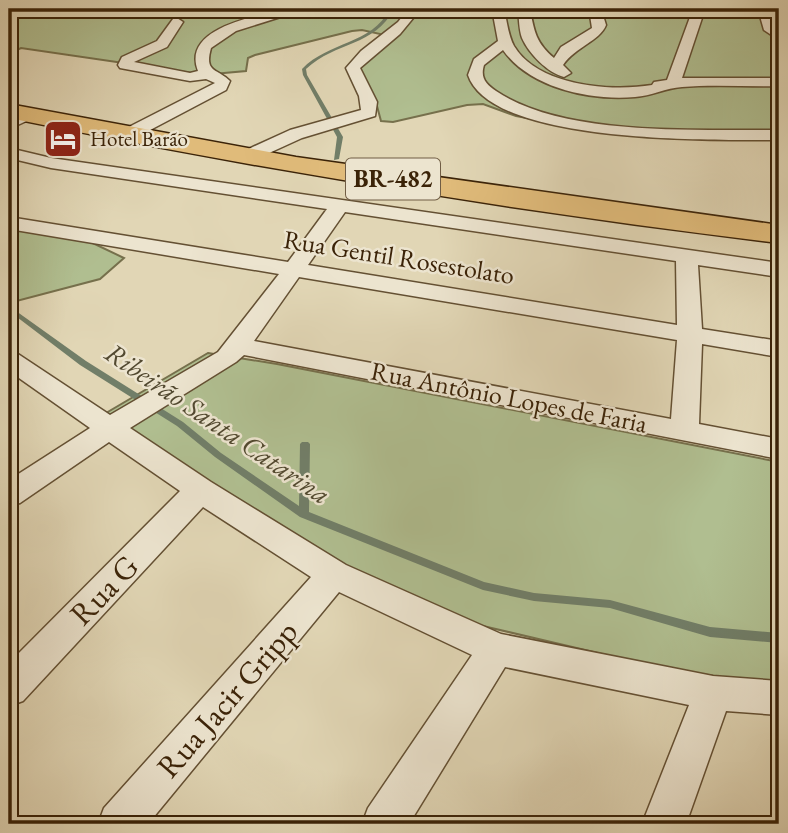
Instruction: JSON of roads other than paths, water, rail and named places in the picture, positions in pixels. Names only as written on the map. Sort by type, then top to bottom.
[{"type":"highway","name":"BR-482","points":[[15,117],[495,195],[779,234]]},
{"type":"street","points":[[207,74],[200,60],[200,50],[207,40],[208,27],[248,9]]},
{"type":"street","points":[[207,40],[258,20],[300,9]]},
{"type":"street","points":[[250,155],[296,134],[369,113],[370,102],[357,81],[353,68],[360,58],[402,26],[408,17],[405,9]]},
{"type":"street","points":[[498,9],[505,42],[522,63],[549,79],[599,92],[656,91],[673,83],[699,9]]},
{"type":"street","points":[[524,9],[528,37],[538,52],[563,73],[591,82],[643,85],[779,82]]},
{"type":"street","points":[[555,67],[566,50],[598,30],[600,25],[595,9]]},
{"type":"street","points":[[764,9],[770,30],[779,36]]},
{"type":"street","points":[[771,9],[779,13]]},
{"type":"street","points":[[129,134],[221,87],[223,81],[207,74],[190,77],[125,65],[127,60],[162,44],[177,22]]},
{"type":"street","points":[[505,42],[477,65],[474,74],[478,85],[506,106],[571,124],[624,130],[779,135]]},
{"type":"street","points":[[643,85],[659,79],[663,74],[672,42]]},
{"type":"street","points":[[9,153],[51,163],[779,270]]},
{"type":"street","points":[[482,226],[495,195]]},
{"type":"street","points":[[9,495],[136,411],[227,356],[238,346],[297,269],[341,204]]},
{"type":"street","name":"Rua Gentil Rosestolato","points":[[9,223],[779,349]]},
{"type":"street","points":[[684,430],[690,333],[687,256]]},
{"type":"street","name":"Rua Antônio Lopes de Faria","points":[[238,346],[779,449]]},
{"type":"street","points":[[9,359],[200,491],[334,574],[496,649],[713,693],[779,698]]},
{"type":"street","name":"Rua G","points":[[9,689],[200,491]]},
{"type":"street","name":"Rua Jacir Gripp","points":[[120,824],[334,574]]},
{"type":"street","points":[[384,824],[496,649]]},
{"type":"street","points":[[664,824],[713,693]]},
{"type":"waterway","points":[[336,159],[340,137],[304,69],[325,53],[376,30],[386,21],[392,9]]},
{"type":"waterway","name":"Ribeirão Santa Catarina","points":[[9,308],[83,363],[180,424],[218,455],[304,514]]},
{"type":"waterway","points":[[304,514],[305,444]]},
{"type":"waterway","name":"Ribeirão Santa Catarina","points":[[304,514],[483,586],[534,597],[610,604],[710,632],[779,638]]},
{"type":"place","name":"Hotel Barão","points":[[63,139]]}]
